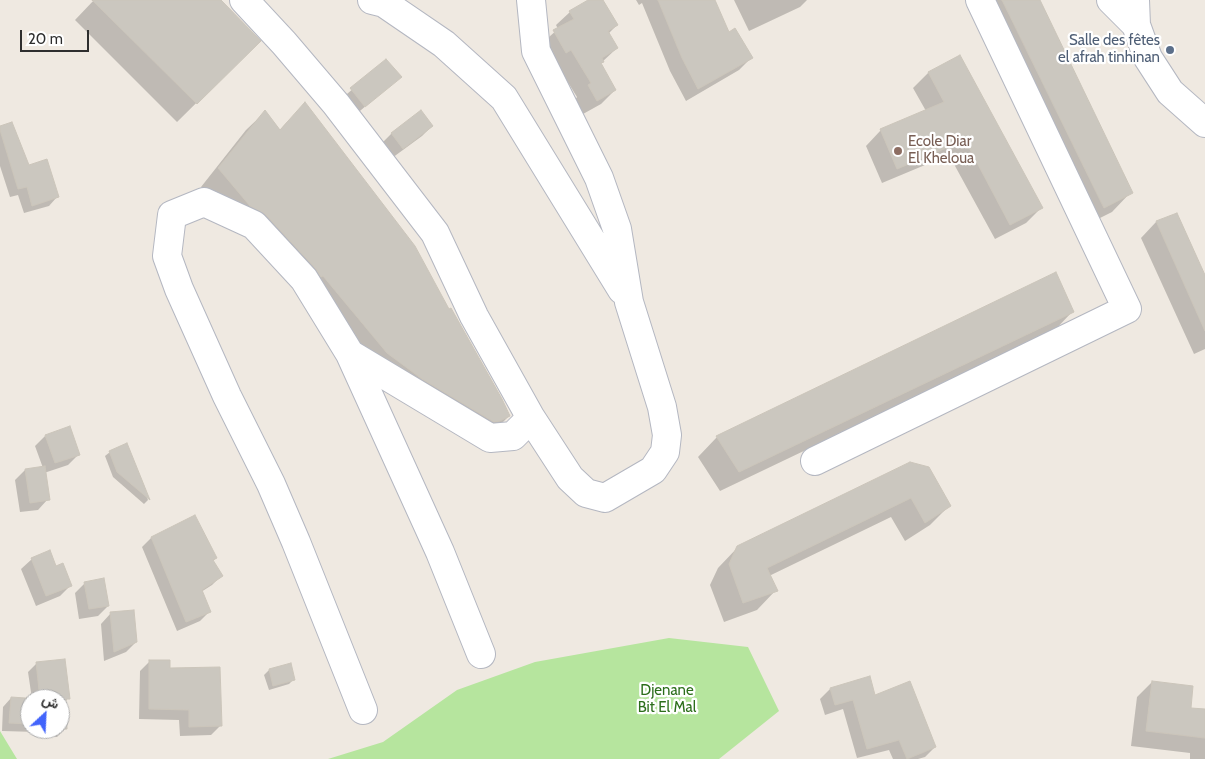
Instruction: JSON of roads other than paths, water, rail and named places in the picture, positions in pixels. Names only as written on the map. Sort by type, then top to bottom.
[{"type":"street","points":[[244,0],[336,104],[435,233],[474,316],[531,418],[570,478],[586,493],[605,498],[653,470],[665,452],[667,435],[662,407],[629,302],[617,229],[599,178],[536,51],[531,0]]},
{"type":"street","points":[[372,0],[384,3],[444,44],[504,98],[629,302]]},
{"type":"street","points":[[815,461],[1127,309],[980,0]]},
{"type":"street","points":[[1111,0],[1136,13],[1148,58],[1170,92],[1205,123]]},
{"type":"street","points":[[363,710],[271,484],[227,396],[179,289],[167,256],[172,215],[204,202],[254,226],[304,279],[350,354],[440,552],[481,654]]},
{"type":"street","points":[[350,354],[490,438],[513,436],[531,418]]},
{"type":"place","name":"Salle des fêtes el afrah tinhinan","points":[[1170,50]]},
{"type":"place","name":"Ecole Diar El Kheloua","points":[[898,151]]},
{"type":"park label","name":"Djenane Bit El Mal","points":[[667,700]]}]
